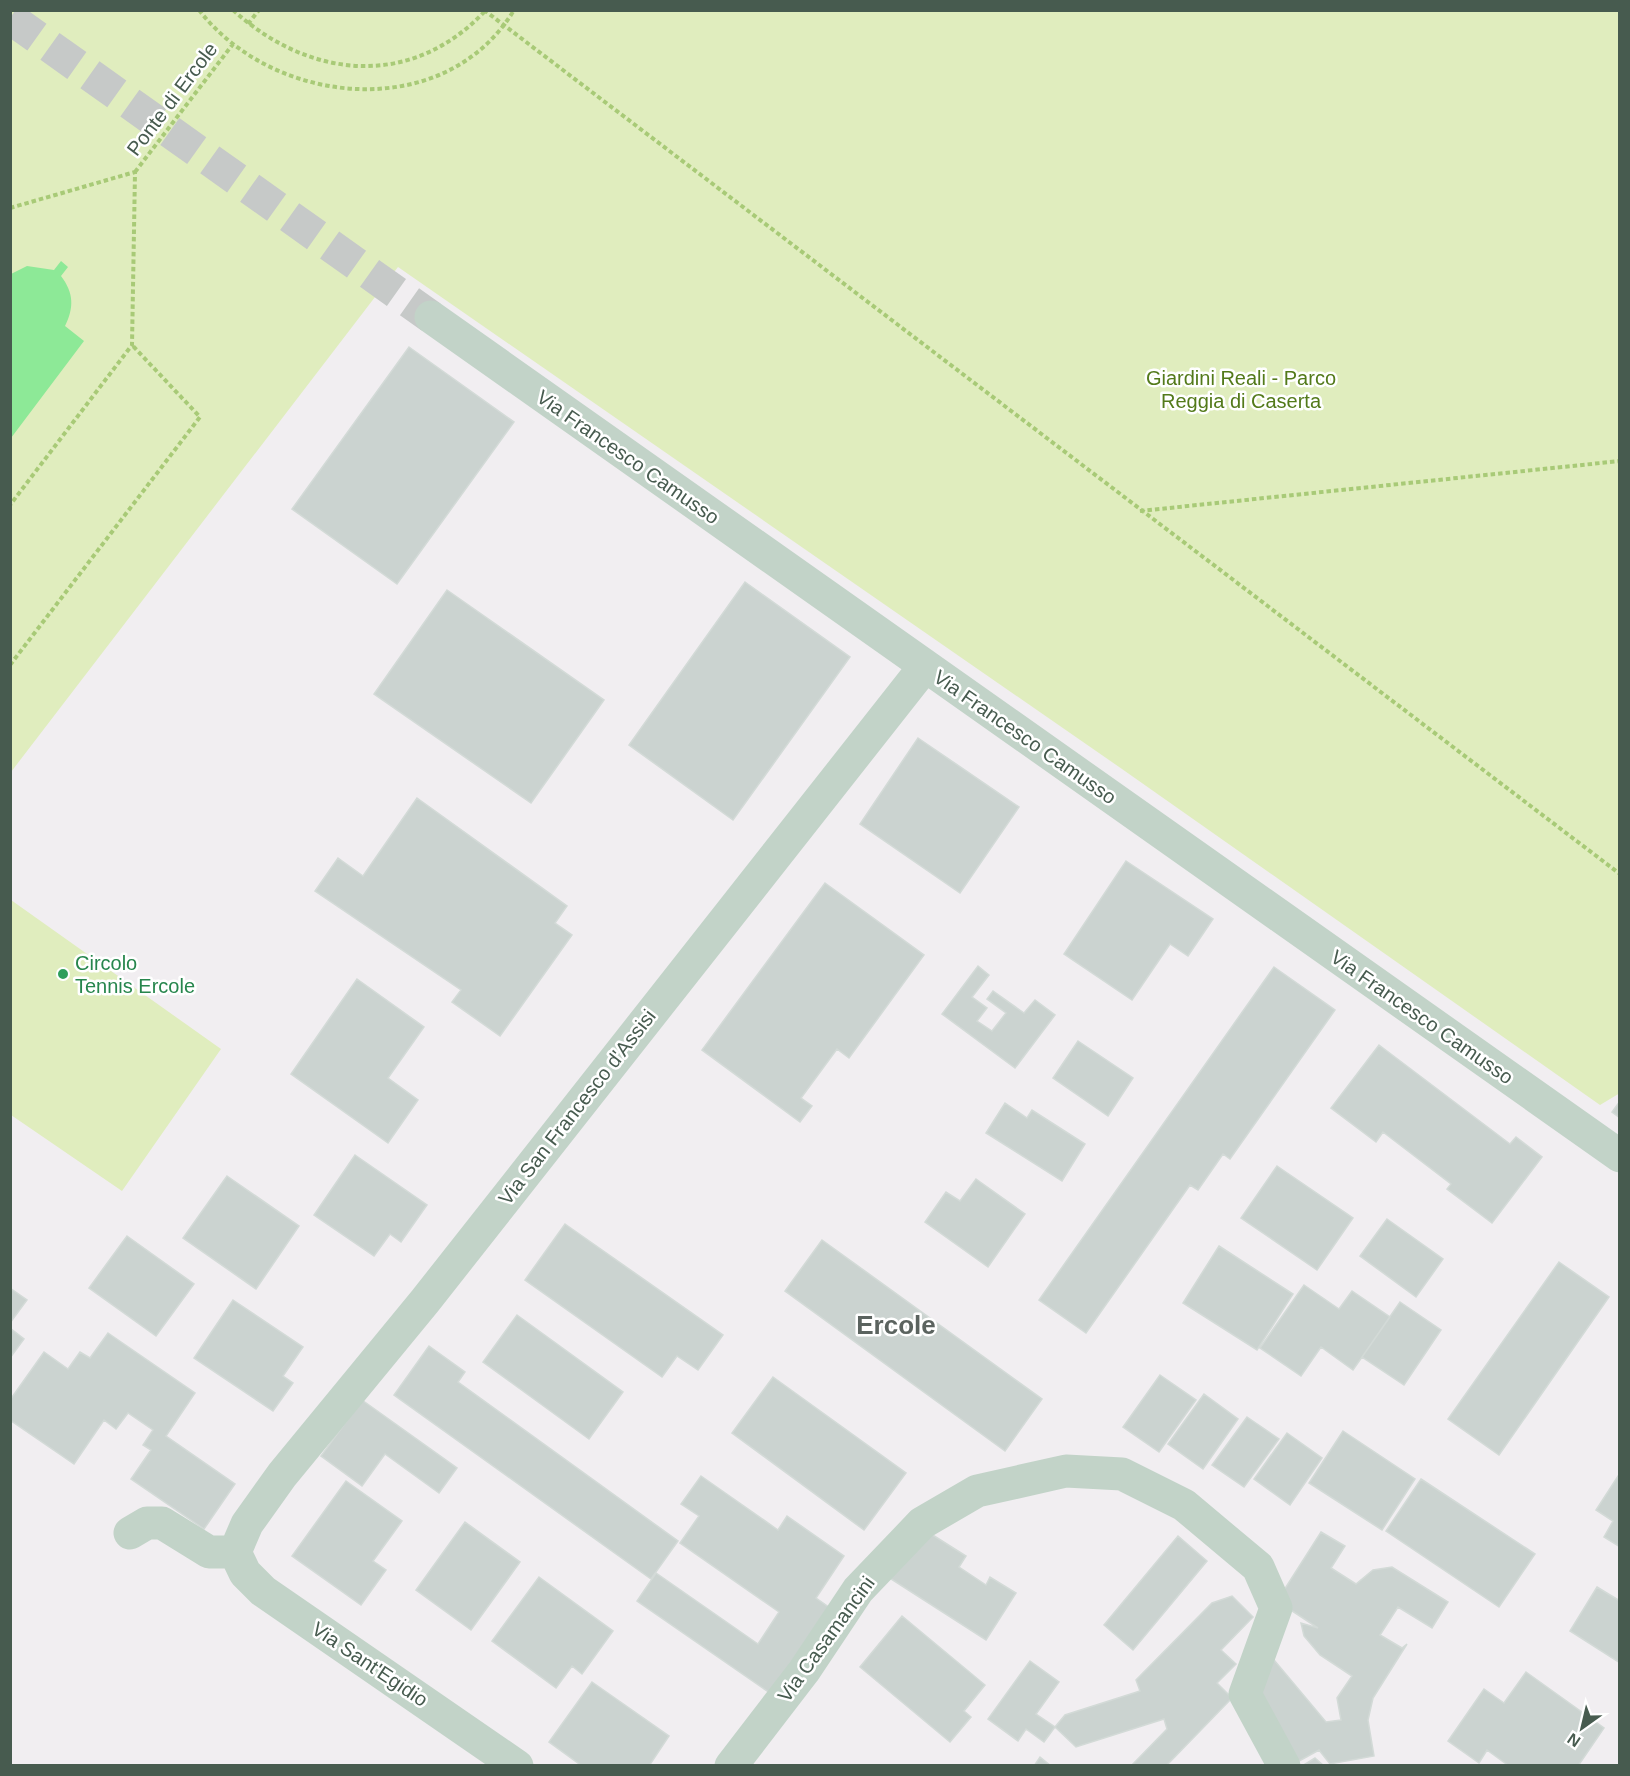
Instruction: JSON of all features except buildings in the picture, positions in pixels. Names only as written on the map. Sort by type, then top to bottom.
[{"type":"street","name":"Via Francesco Camusso","points":[[431,317],[1620,1156]]},
{"type":"street","name":"Via San Francesco d'Assisi","points":[[235,1552],[247,1524],[282,1475],[425,1301],[925,666]]},
{"type":"street","name":"Via Casamancini","points":[[731,1766],[804,1671],[858,1590],[922,1523],[977,1491],[1066,1471],[1122,1474],[1184,1505],[1258,1567],[1276,1608],[1245,1694],[1284,1766]]},
{"type":"street","points":[[130,1533],[147,1523],[162,1523],[209,1552],[235,1552]]},
{"type":"street","name":"Via Sant'Egidio","points":[[235,1552],[245,1573],[263,1592],[517,1766]]},
{"type":"path","points":[[199,10],[233,44],[266,65],[302,80],[340,89],[378,91],[415,85],[449,72],[480,52],[505,26],[514,10]]},
{"type":"path","points":[[233,10],[248,24],[278,43],[310,57],[343,64],[377,66],[408,61],[438,50],[464,33],[485,11],[1139,511],[1620,874]]},
{"type":"path","points":[[248,24],[259,10]]},
{"type":"path","name":"Ponte di Ercole","points":[[135,172],[233,44]]},
{"type":"path","points":[[10,208],[135,172],[132,345],[10,505]]},
{"type":"path","points":[[10,665],[200,417],[132,345]]},
{"type":"path","points":[[1139,511],[1620,461]]},
{"type":"green space","name":"Giardini Reali - Parco Reggia di Caserta","points":[[11,11],[1619,11],[1620,1093],[1600,1105],[1122,769],[398,267],[11,772]]},
{"type":"green space","name":"Circolo Tennis Ercole","points":[[11,900],[221,1049],[122,1191],[11,1115]]},
{"type":"shaded area","points":[[61,261],[68,267],[61,276],[68,288],[71,301],[70,313],[65,326],[84,341],[11,438],[11,274],[27,266],[54,270]]},
{"type":"tunnel","points":[[10,18],[431,317]]},
{"type":"place","name":"Circolo Tennis Ercole","points":[[63,974]]},
{"type":"district","name":"Ercole","points":[[896,1325]]}]
